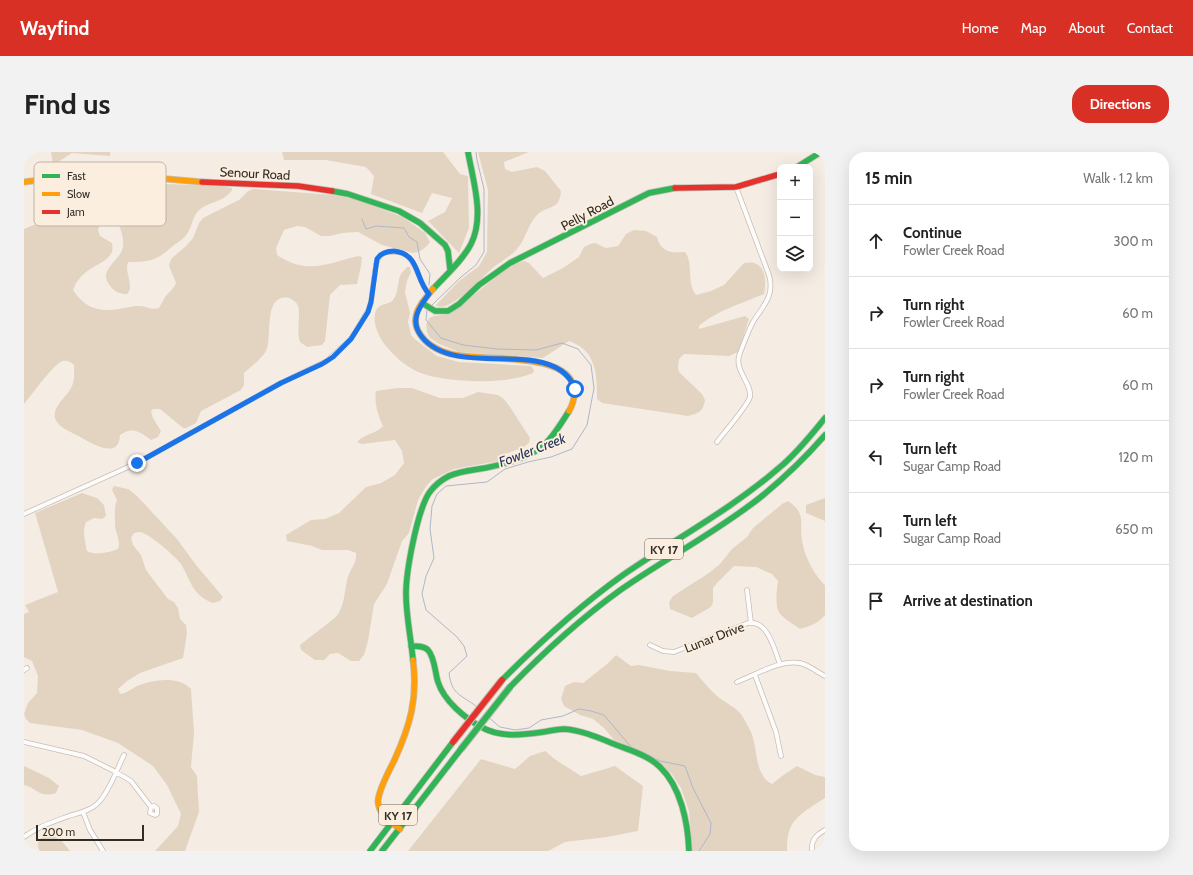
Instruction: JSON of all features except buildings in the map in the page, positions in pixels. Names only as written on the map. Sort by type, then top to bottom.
[{"type":"main road","points":[[400,829],[381,813],[378,806],[378,800],[411,718],[414,705],[415,683],[406,602],[406,583],[412,548],[422,507],[431,490],[449,476],[508,462],[529,454],[541,447],[549,439],[569,412],[576,394],[574,385],[565,372],[551,366],[533,361],[454,355],[431,345],[419,334],[415,320],[417,311],[429,294],[469,246],[475,232],[476,209],[468,152]]},
{"type":"main road","points":[[805,164],[821,152]]},
{"type":"main road","name":"Pelly Road","points":[[422,303],[435,311],[448,311],[510,263],[649,193],[673,188],[736,187],[777,175]]},
{"type":"main road","name":"Senour Road","points":[[166,179],[298,186],[348,194],[399,211],[420,223],[445,245],[448,251],[450,269]]},
{"type":"main road","name":"Senour Road","points":[[24,182],[34,181]]},
{"type":"main road","name":"KY 17","points":[[370,851],[502,680],[538,644],[580,607],[624,575],[753,491],[791,459],[810,438],[825,418]]},
{"type":"main road","name":"KY 17","points":[[382,851],[488,714],[510,687],[544,652],[587,615],[611,597],[752,505],[806,459],[825,436]]},
{"type":"main road","points":[[411,646],[423,647],[428,650],[441,689],[456,708],[466,717],[483,728],[498,734],[509,736],[571,729],[629,750],[645,757],[658,766],[668,778],[679,800],[688,832],[689,851]]},
{"type":"street","points":[[717,442],[750,397],[739,366],[739,356],[751,325],[763,309],[771,288],[769,275],[736,187]]},
{"type":"street","points":[[24,514],[137,463],[281,383],[327,361],[351,339],[368,312],[371,302],[377,259],[382,254],[394,251],[408,257],[416,267],[423,286],[429,294]]},
{"type":"street","points":[[747,590],[751,623]]},
{"type":"street","name":"Lunar Drive","points":[[650,646],[663,651],[674,652],[751,623],[760,625],[766,630],[780,664]]},
{"type":"street","points":[[737,682],[780,664],[792,662],[802,664],[825,676]]},
{"type":"street","points":[[755,675],[776,732],[781,756]]},
{"type":"street","points":[[24,742],[84,756],[116,772],[131,781],[151,807]]},
{"type":"street","points":[[24,837],[35,829],[83,812],[100,802],[124,755]]},
{"type":"street","points":[[83,812],[90,830],[103,851]]},
{"type":"street","points":[[812,851],[814,837],[825,830]]},
{"type":"shaded area","points":[[51,152],[110,152],[110,156],[72,153],[58,162],[53,162]]},
{"type":"shaded area","points":[[282,152],[443,152],[460,174],[468,176],[469,228],[459,253],[428,221],[445,212],[452,198],[432,193],[422,213],[371,194],[374,176],[366,167],[326,160],[284,160]]},
{"type":"shaded area","points":[[478,152],[529,152],[504,162],[505,169],[512,172],[537,167],[545,171],[561,191],[560,197],[556,205],[537,215],[531,223],[520,246],[512,254],[495,266],[455,301],[445,306],[436,306],[459,281],[479,266],[487,252],[488,190]]},
{"type":"shaded area","points":[[167,184],[221,186],[232,188],[232,190],[221,200],[198,211],[186,236],[162,255],[152,260],[128,262],[127,271],[130,287],[127,294],[122,294],[111,287],[106,276],[107,271],[121,253],[123,247],[123,239],[119,226],[166,226]]},
{"type":"shaded area","points":[[253,189],[333,195],[355,199],[403,217],[425,233],[430,242],[423,249],[413,253],[382,245],[358,232],[321,236],[305,227],[297,226],[284,230],[276,248],[277,255],[298,265],[317,266],[358,256],[362,257],[357,284],[340,285],[330,295],[325,341],[322,345],[307,347],[300,342],[298,333],[299,310],[296,302],[289,298],[281,298],[275,302],[270,318],[268,345],[266,351],[259,360],[244,373],[244,385],[241,390],[201,411],[196,423],[186,428],[183,428],[160,409],[153,409],[151,412],[153,418],[161,431],[158,437],[151,440],[136,431],[129,431],[120,435],[119,443],[110,449],[92,444],[59,425],[55,418],[58,405],[70,390],[74,381],[74,365],[66,361],[59,363],[54,367],[24,404],[24,229],[34,225],[99,226],[98,230],[100,236],[112,243],[111,253],[105,260],[84,274],[77,282],[73,290],[87,305],[98,309],[111,310],[141,306],[156,309],[159,308],[165,297],[176,283],[169,266],[172,258],[193,238],[199,223],[203,218],[239,200],[248,191]]},
{"type":"shaded area","points":[[634,230],[646,231],[657,237],[664,249],[671,252],[685,252],[689,262],[691,284],[696,295],[711,291],[724,285],[744,263],[754,263],[758,265],[765,276],[764,294],[721,312],[699,326],[699,329],[745,316],[749,319],[738,352],[729,356],[684,354],[679,359],[679,372],[702,394],[705,400],[702,410],[698,413],[688,416],[602,403],[597,399],[596,373],[590,357],[578,345],[569,341],[543,358],[459,352],[439,344],[430,338],[426,325],[429,318],[450,314],[497,276],[515,264],[524,261],[529,263],[543,278],[563,268],[579,257],[584,247],[595,243],[606,248],[618,246],[626,234]]},
{"type":"shaded area","points":[[407,267],[410,267],[411,272],[407,281],[405,292],[410,313],[408,322],[411,335],[416,340],[437,356],[459,362],[531,366],[534,370],[533,373],[522,377],[492,381],[459,380],[429,376],[418,372],[400,360],[388,349],[377,331],[375,314],[376,310],[380,306],[393,300],[401,274]]},
{"type":"shaded area","points":[[397,388],[412,388],[440,398],[463,398],[478,392],[498,395],[504,399],[510,407],[530,438],[529,443],[524,447],[505,454],[498,461],[454,469],[433,479],[427,485],[418,500],[409,533],[402,541],[387,584],[374,604],[368,641],[364,655],[359,661],[351,661],[338,653],[330,654],[324,660],[315,660],[301,650],[300,645],[336,617],[342,606],[347,580],[355,562],[356,553],[348,550],[322,550],[312,546],[287,541],[286,535],[311,520],[325,519],[339,513],[366,487],[381,483],[395,475],[404,463],[402,451],[395,440],[362,444],[357,442],[383,426],[377,409],[376,391]]},
{"type":"shaded area","points":[[114,486],[128,489],[137,496],[177,539],[196,565],[223,597],[220,601],[213,603],[206,600],[196,592],[181,564],[174,556],[150,536],[140,532],[134,533],[131,538],[133,545],[141,555],[146,570],[168,599],[174,602],[178,608],[180,619],[186,625],[187,633],[183,658],[140,673],[118,689],[120,694],[150,682],[172,680],[186,685],[191,689],[194,733],[191,767],[197,776],[199,812],[185,851],[155,851],[178,826],[181,814],[167,785],[153,766],[118,743],[82,730],[30,723],[24,714],[28,703],[37,693],[38,676],[32,661],[24,657],[24,614],[29,612],[25,605],[58,592],[35,513],[82,493],[97,498],[104,505],[106,516],[102,519],[94,518],[86,522],[84,533],[87,551],[98,553],[118,549],[119,540],[115,526],[115,509],[117,500],[112,490]]},
{"type":"shaded area","points":[[825,498],[825,521],[806,513],[806,505]]},
{"type":"shaded area","points":[[788,501],[798,510],[800,514],[801,534],[807,558],[813,570],[825,585],[825,615],[820,620],[808,627],[800,629],[785,618],[777,607],[776,596],[778,581],[772,574],[756,567],[734,566],[713,588],[713,602],[711,607],[692,618],[670,609],[669,602],[673,596],[709,573],[720,564],[732,549],[747,537],[753,528],[782,504]]},
{"type":"shaded area","points":[[616,655],[631,666],[639,665],[670,671],[696,673],[714,694],[735,708],[746,722],[753,738],[759,768],[766,780],[772,784],[797,766],[815,775],[825,777],[825,798],[805,811],[792,824],[788,834],[787,851],[692,851],[689,811],[681,788],[671,773],[659,763],[614,740],[604,728],[593,719],[580,715],[564,706],[561,699],[565,686],[574,682],[583,683]]},
{"type":"shaded area","points":[[545,751],[581,776],[615,766],[643,786],[638,831],[607,837],[565,842],[548,851],[408,851],[481,759],[515,769],[530,756]]},
{"type":"shaded area","points":[[24,766],[49,778],[59,786],[56,793],[42,794],[24,785]]},
{"type":"shaded area","points":[[52,836],[61,840],[70,851],[40,851],[38,845],[42,837]]},
{"type":"waterway","name":"Fowler Creek","points":[[431,306],[461,277],[476,265],[484,252],[484,189],[476,152]]},
{"type":"waterway","points":[[362,219],[366,229],[376,226],[404,228],[409,237],[417,242],[420,259],[430,274],[429,285]]},
{"type":"waterway","name":"Fowler Creek","points":[[427,310],[426,320],[441,338],[463,345],[497,349],[536,350],[562,343],[578,349],[591,365],[594,388],[587,425],[572,449],[551,457],[505,469],[487,482],[446,486],[437,494],[432,506],[430,529],[434,558],[426,576],[422,594],[426,610],[457,637],[464,646],[467,656],[449,673],[450,681],[458,694],[477,707]]},
{"type":"waterway","name":"Fowler Creek","points":[[488,717],[500,727],[515,730],[529,728],[541,720],[563,716],[579,709],[591,711],[604,715],[631,747],[660,761],[685,766],[693,788],[711,823],[710,834],[699,851]]},
{"type":"traffic: fast","points":[[433,289],[454,268],[471,244],[475,233],[478,210],[477,198],[468,152]]},
{"type":"traffic: fast","points":[[802,164],[821,152]]},
{"type":"traffic: fast","points":[[422,303],[435,311],[448,311],[459,304],[479,285],[510,263],[649,193],[675,188]]},
{"type":"traffic: fast","points":[[332,191],[348,194],[399,211],[420,223],[445,245],[448,251],[450,269]]},
{"type":"traffic: fast","points":[[413,660],[407,610],[406,584],[416,527],[429,493],[440,481],[453,474],[508,463],[538,450],[558,429],[569,411]]},
{"type":"traffic: fast","points":[[502,680],[560,625],[606,587],[743,497],[762,482],[804,444],[825,418]]},
{"type":"traffic: fast","points":[[510,687],[562,637],[604,602],[745,509],[762,496],[795,467],[825,435]]},
{"type":"traffic: fast","points":[[411,646],[418,646],[428,650],[433,661],[438,682],[445,696],[462,714],[481,727],[496,733],[512,735],[562,729],[577,731],[638,753],[650,759],[667,775],[678,795],[685,817],[689,851]]},
{"type":"traffic: fast","points":[[461,749],[510,687]]},
{"type":"traffic: fast","points":[[370,851],[453,742]]},
{"type":"traffic: fast","points":[[382,851],[461,749]]},
{"type":"traffic: slow","points":[[166,179],[202,182]]},
{"type":"traffic: slow","points":[[24,182],[34,181]]},
{"type":"traffic: slow","points":[[433,289],[421,304],[415,322],[420,334],[426,341],[438,349],[451,354],[520,360],[556,368],[568,376],[574,388],[574,400],[569,411]]},
{"type":"traffic: slow","points":[[400,829],[383,814],[380,810],[378,801],[382,786],[404,736],[411,712],[414,687],[413,660]]},
{"type":"traffic: jam","points":[[675,188],[736,187],[777,175]]},
{"type":"traffic: jam","points":[[202,182],[298,186],[332,191]]},
{"type":"traffic: jam","points":[[453,742],[502,680]]},
{"type":"route","points":[[137,463],[281,383],[322,364],[333,357],[351,339],[368,312],[371,302],[377,259],[380,255],[387,252],[394,251],[400,253],[412,261],[416,267],[423,286],[429,294],[418,309],[415,320],[419,334],[425,341],[440,350],[454,355],[536,361],[565,372],[570,378],[575,389]]}]
